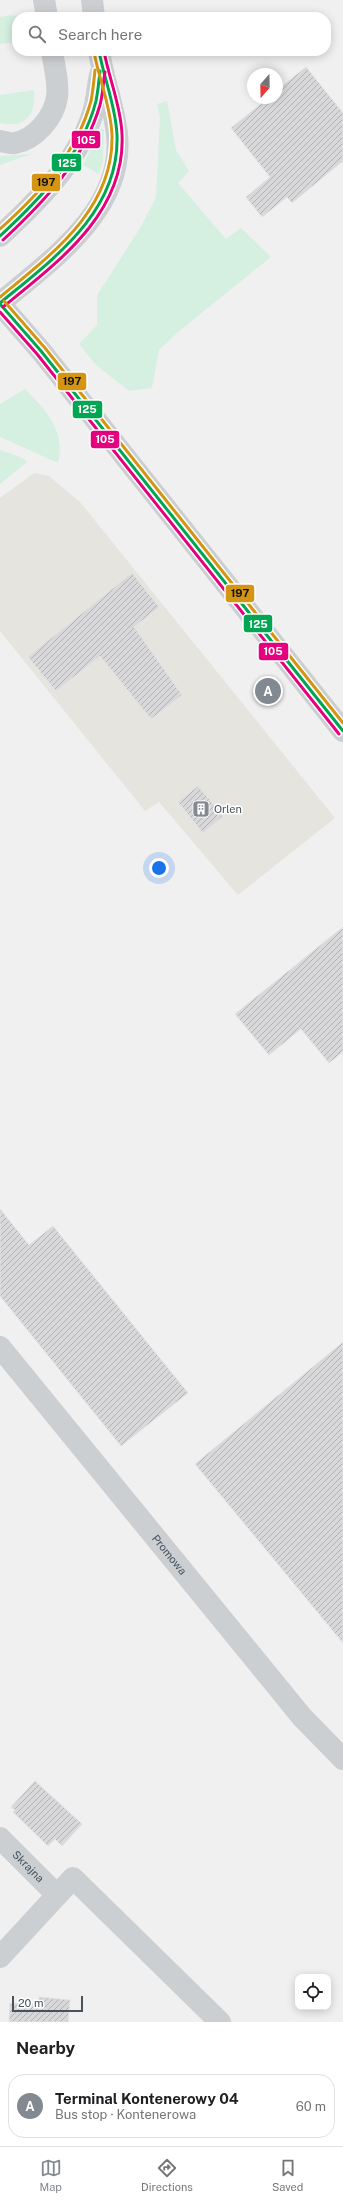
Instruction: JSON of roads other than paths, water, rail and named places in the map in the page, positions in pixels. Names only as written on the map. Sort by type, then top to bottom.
[{"type":"street","points":[[44,0],[46,12]]},
{"type":"street","points":[[92,0],[93,12]]},
{"type":"street","points":[[0,141],[15,143],[25,139],[39,130],[48,120],[54,109],[57,96],[53,56]]},
{"type":"street","points":[[0,236],[25,213],[55,180],[71,157],[83,135],[94,106],[100,58]]},
{"type":"street","points":[[100,58],[117,134],[117,156],[113,179],[101,204],[85,226],[59,253],[0,304],[41,352],[343,731]]},
{"type":"street","name":"Promowa","points":[[0,1347],[302,1717],[343,1759]]},
{"type":"street","name":"Skrajna","points":[[0,1838],[57,1895]]},
{"type":"street","points":[[0,1957],[73,1878],[220,2022]]},
{"type":"place","name":"Terminal Kontenerowy 04","points":[[268,691]]},
{"type":"place","name":"Orlen","points":[[201,809]]}]
